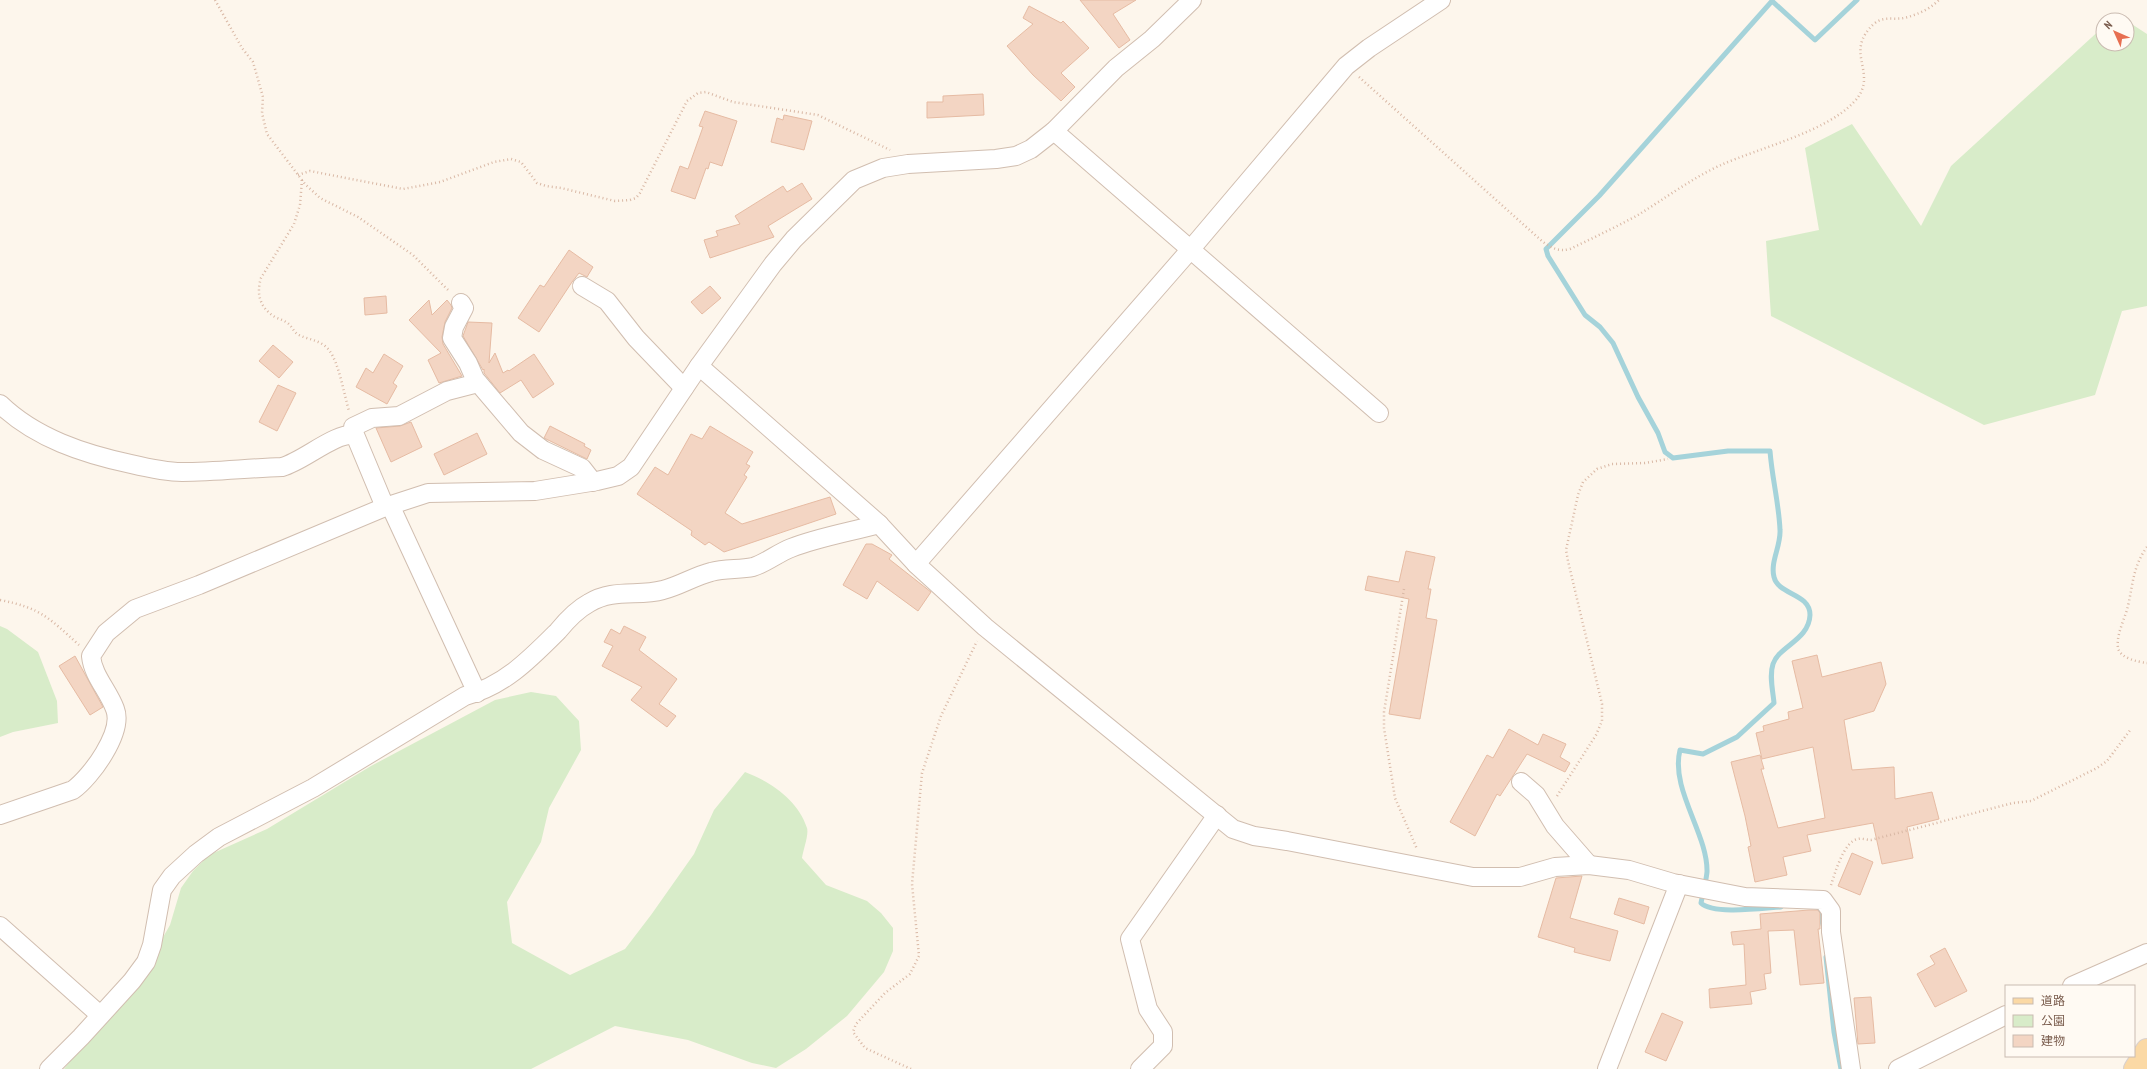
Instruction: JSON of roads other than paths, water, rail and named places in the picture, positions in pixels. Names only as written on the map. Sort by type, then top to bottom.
[{"type":"main road","points":[[2135,1069],[2147,1050]]},
{"type":"street","points":[[0,815],[73,790],[84,779],[110,742],[117,717],[115,709],[92,664],[91,656],[106,634],[135,609],[199,585],[387,506],[428,493],[535,491],[593,482],[618,476],[631,467],[699,366],[773,264],[818,214],[854,180],[883,168],[908,164],[974,162],[1016,156],[1031,149],[1054,131],[1116,68],[1152,39],[1192,0]]},
{"type":"street","points":[[916,564],[1190,250],[1346,66],[1369,48],[1442,0]]},
{"type":"street","points":[[1054,131],[1379,413]]},
{"type":"street","points":[[582,286],[607,301],[636,338],[684,388]]},
{"type":"street","points":[[461,303],[464,308],[454,327],[452,338],[478,383],[528,440],[543,450],[582,468],[593,482]]},
{"type":"street","points":[[699,366],[879,524],[916,564],[985,627],[1233,829],[1254,836],[1473,877],[1498,879],[1520,877],[1555,867],[1589,865],[1629,870],[1679,884],[1745,897],[1786,900],[1818,898],[1826,902],[1831,911],[1831,932],[1851,1069]]},
{"type":"street","points":[[353,427],[372,418],[399,416],[447,391],[478,383]]},
{"type":"street","points":[[0,404],[12,416],[36,430],[92,455],[159,470],[180,472],[282,467],[293,464],[323,445],[346,435],[355,435],[387,506],[477,693]]},
{"type":"street","points":[[49,1069],[81,1038],[132,981],[146,962],[152,946],[162,890],[172,876],[196,854],[219,837],[313,788],[465,696],[477,693],[504,680],[517,671],[573,614],[601,597],[618,593],[662,590],[710,572],[728,568],[753,567],[792,548],[879,524]]},
{"type":"street","points":[[1521,782],[1536,795],[1556,826],[1589,865]]},
{"type":"street","points":[[1140,1069],[1163,1046],[1163,1032],[1148,1009],[1130,939],[1217,815]]},
{"type":"street","points":[[1607,1069],[1679,884]]},
{"type":"street","points":[[0,926],[100,1015]]},
{"type":"street","points":[[2074,985],[2147,953]]},
{"type":"street","points":[[1898,1069],[2005,1016]]},
{"type":"waterway","points":[[1781,907],[1727,910],[1707,907],[1701,903],[1707,872],[1706,857],[1702,842],[1684,796],[1678,765],[1680,750],[1703,754],[1737,737],[1774,703],[1771,678],[1773,664],[1781,652],[1805,631],[1808,624],[1810,615],[1809,608],[1805,602],[1781,587],[1774,577],[1773,566],[1779,542],[1780,530],[1770,451],[1728,451],[1673,458],[1665,452],[1658,433],[1638,397],[1613,343],[1600,327],[1585,315],[1548,256],[1546,249],[1599,196],[1772,1],[1815,40],[1857,0]]},
{"type":"waterway","points":[[1819,909],[1823,925]]},
{"type":"waterway","points":[[1826,957],[1834,1032],[1841,1069]]}]
